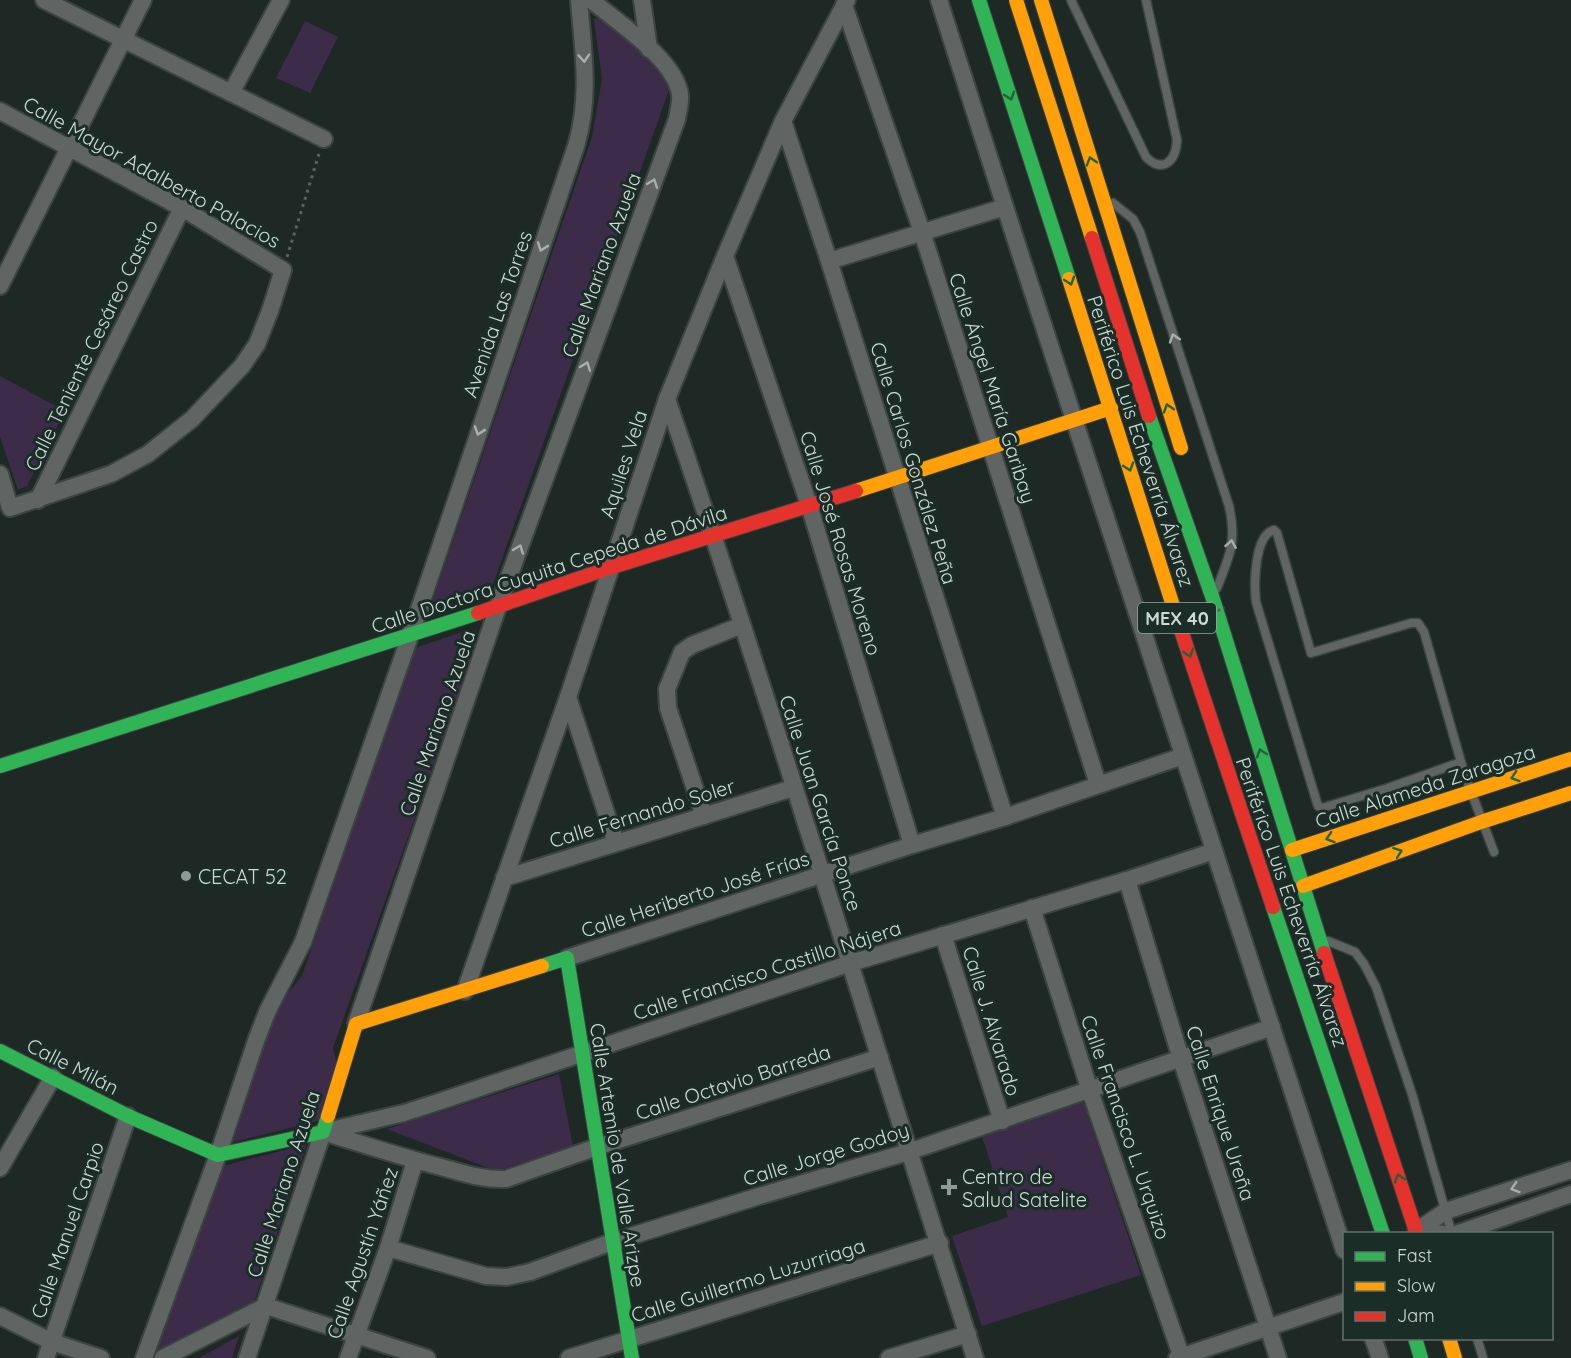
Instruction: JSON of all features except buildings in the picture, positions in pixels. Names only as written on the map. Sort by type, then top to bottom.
[{"type":"main road","name":"Periférico Luis Echeverría Álvarez","points":[[979,0],[1218,745],[1383,1232]]},
{"type":"main road","name":"Periférico Luis Echeverría Álvarez","points":[[1016,0],[1149,416],[1213,599],[1319,938],[1416,1232]]},
{"type":"main road","points":[[1041,0],[1186,465]]},
{"type":"main road","points":[[990,32],[1002,5]]},
{"type":"main road","points":[[998,59],[1002,45],[1010,36],[1020,31],[1030,29],[1052,33]]},
{"type":"main road","name":"Calle Doctora Cuquita Cepeda de Dávila","points":[[0,766],[410,636],[612,567],[1111,408]]},
{"type":"main road","points":[[1213,599],[1214,558]]},
{"type":"main road","name":"Calle Alameda Zaragoza","points":[[1292,850],[1571,759]]},
{"type":"main road","points":[[1303,886],[1481,822],[1571,793]]},
{"type":"main road","name":"Calle Heriberto José Frías","points":[[356,1024],[567,958]]},
{"type":"main road","name":"Calle Artemio de Valle Arizpe","points":[[567,958],[632,1358]]},
{"type":"main road","name":"Calle Mariano Azuela","points":[[322,1132],[356,1024]]},
{"type":"main road","name":"Calle Milán","points":[[0,1051],[128,1116]]},
{"type":"main road","points":[[128,1116],[218,1155]]},
{"type":"main road","name":"Calle Francisco Castillo Nájera","points":[[218,1155],[322,1132]]},
{"type":"main road","points":[[1374,1204],[1415,1232]]},
{"type":"main road","points":[[1416,1340],[1421,1358]]},
{"type":"main road","points":[[1450,1340],[1455,1358]]},
{"type":"street","points":[[44,0],[324,139]]},
{"type":"street","points":[[0,286],[143,0]]},
{"type":"street","points":[[231,93],[281,0]]},
{"type":"street","name":"Avenida Las Torres","points":[[144,1358],[218,1155],[257,1038],[268,1010],[303,942],[410,636],[582,126],[585,78],[579,0]]},
{"type":"street","name":"Calle Mariano Azuela","points":[[356,1024],[499,604],[677,119],[681,96],[672,73],[649,49],[591,0]]},
{"type":"street","points":[[642,0],[649,49]]},
{"type":"street","points":[[939,0],[1343,1247]]},
{"type":"street","name":"Aquiles Vela","points":[[465,991],[568,697],[667,399],[783,121],[845,2]]},
{"type":"street","name":"Calle Ángel María Garibay","points":[[845,2],[922,232],[1098,784]]},
{"type":"street","name":"Calle Mayor Adalberto Palacios","points":[[0,111],[182,208],[283,270]]},
{"type":"street","name":"Calle Carlos González Peña","points":[[783,121],[1005,817]]},
{"type":"street","points":[[829,261],[1005,207]]},
{"type":"street","name":"Calle Teniente Cesáreo Castro","points":[[38,500],[182,208]]},
{"type":"street","name":"Calle José Rosas Moreno","points":[[725,256],[809,505],[912,845]]},
{"type":"street","points":[[0,474],[10,508],[111,474],[148,454],[192,418],[242,366],[256,344],[270,311],[283,270]]},
{"type":"street","name":"Calle Juan García Ponce","points":[[667,399],[714,535],[793,788],[823,874],[908,1152],[940,1243],[975,1358]]},
{"type":"street","points":[[704,816],[668,708],[667,689],[678,658],[686,648],[742,625]]},
{"type":"street","points":[[568,697],[616,843]]},
{"type":"street","name":"Calle Heriberto José Frías","points":[[567,958],[912,845],[1005,817],[1184,756]]},
{"type":"street","name":"Calle Fernando Soler","points":[[504,878],[793,788]]},
{"type":"street","name":"Calle Francisco Castillo Nájera","points":[[322,1132],[404,1113],[851,963],[1127,880],[1214,850]]},
{"type":"street","name":"Calle Enrique Ureña","points":[[1127,880],[1181,1059],[1278,1358]]},
{"type":"street","name":"Calle Francisco L. Urquizo","points":[[1032,908],[1090,1091],[1180,1357]]},
{"type":"street","name":"Calle J. Alvarado","points":[[943,934],[1002,1121]]},
{"type":"street","name":"Calle Jorge Godoy","points":[[388,1248],[486,1276],[507,1276],[530,1272],[612,1242],[1002,1121],[1272,1027]]},
{"type":"street","name":"Calle Octavio Barreda","points":[[322,1132],[415,1161],[478,1177],[506,1179],[597,1147],[880,1057]]},
{"type":"street","points":[[0,1168],[53,1077]]},
{"type":"street","name":"Calle Manuel Carpio","points":[[49,1350],[128,1116]]},
{"type":"street","name":"Calle Mariano Azuela","points":[[247,1358],[322,1132]]},
{"type":"street","name":"Calle Agustín Yáñez","points":[[348,1358],[388,1248],[415,1161]]},
{"type":"street","points":[[1417,1232],[1446,1211],[1571,1170]]},
{"type":"street","points":[[1457,1232],[1571,1194]]},
{"type":"street","name":"Calle Guillermo Luzurriaga","points":[[569,1358],[940,1243]]},
{"type":"street","points":[[1180,1357],[1343,1302]]},
{"type":"street","points":[[164,1358],[266,1306],[427,1358]]},
{"type":"street","points":[[0,1316],[49,1350],[101,1358]]},
{"type":"street","points":[[889,1358],[968,1334]]},
{"type":"street","points":[[1374,1340],[1380,1358]]},
{"type":"lane","points":[[1071,0],[1146,158],[1153,164],[1162,165],[1171,161],[1177,152],[1177,140],[1146,0]]},
{"type":"lane","points":[[1101,195],[1129,215],[1137,225],[1229,506],[1233,525],[1233,542],[1213,599]]},
{"type":"lane","points":[[1461,762],[1354,799],[1322,808],[1318,806],[1256,602],[1254,582],[1261,541],[1266,534],[1274,530],[1277,533],[1311,653],[1411,623],[1418,623],[1422,627],[1470,791],[1494,852]]},
{"type":"lane","points":[[1319,938],[1355,952],[1365,964],[1376,987],[1412,1094],[1454,1232]]},
{"type":"lane","points":[[1478,1340],[1483,1358]]},
{"type":"path","points":[[283,270],[324,139]]},
{"type":"path","points":[[1168,628],[1225,608]]},
{"type":"shaded area","points":[[602,17],[668,75],[669,90],[492,587],[430,608],[592,137],[602,79],[594,19]]},
{"type":"shaded area","points":[[305,21],[338,37],[310,93],[276,78]]},
{"type":"shaded area","points":[[0,376],[65,411],[27,486],[18,490],[0,437]]},
{"type":"shaded area","points":[[465,631],[474,633],[477,642],[333,1048],[337,1066],[318,1121],[233,1142],[277,1006],[302,976],[415,648]]},
{"type":"shaded area","points":[[559,1074],[573,1147],[496,1171],[387,1129]]},
{"type":"shaded area","points":[[1083,1101],[1141,1275],[982,1326],[952,1236],[1008,1217],[981,1133]]},
{"type":"shaded area","points":[[307,1144],[253,1305],[153,1358],[223,1166]]},
{"type":"shaded area","points":[[239,1336],[232,1358],[199,1358]]},
{"type":"traffic: fast","points":[[979,0],[1069,279]]},
{"type":"traffic: fast","points":[[1149,416],[1213,599],[1324,953]]},
{"type":"traffic: fast","points":[[0,766],[478,613]]},
{"type":"traffic: fast","points":[[1273,907],[1382,1232]]},
{"type":"traffic: fast","points":[[542,966],[567,958],[632,1358]]},
{"type":"traffic: fast","points":[[0,1051],[128,1116],[218,1155],[323,1132],[328,1116]]},
{"type":"traffic: fast","points":[[1416,1340],[1421,1358]]},
{"type":"traffic: slow","points":[[1016,0],[1092,238]]},
{"type":"traffic: slow","points":[[1041,0],[1181,448]]},
{"type":"traffic: slow","points":[[1069,279],[1175,612]]},
{"type":"traffic: slow","points":[[856,491],[1111,408]]},
{"type":"traffic: slow","points":[[1292,850],[1571,759]]},
{"type":"traffic: slow","points":[[1303,886],[1481,822],[1571,793]]},
{"type":"traffic: slow","points":[[328,1116],[356,1024],[542,966]]},
{"type":"traffic: slow","points":[[1450,1340],[1455,1358]]},
{"type":"traffic: jam","points":[[1092,238],[1149,416]]},
{"type":"traffic: jam","points":[[478,613],[612,567],[856,491]]},
{"type":"traffic: jam","points":[[1175,612],[1273,907]]},
{"type":"traffic: jam","points":[[1324,953],[1416,1232]]},
{"type":"place","name":"CECAT 52","points":[[186,876]]},
{"type":"place","name":"Centro de Salud Satelite","points":[[949,1187]]}]
